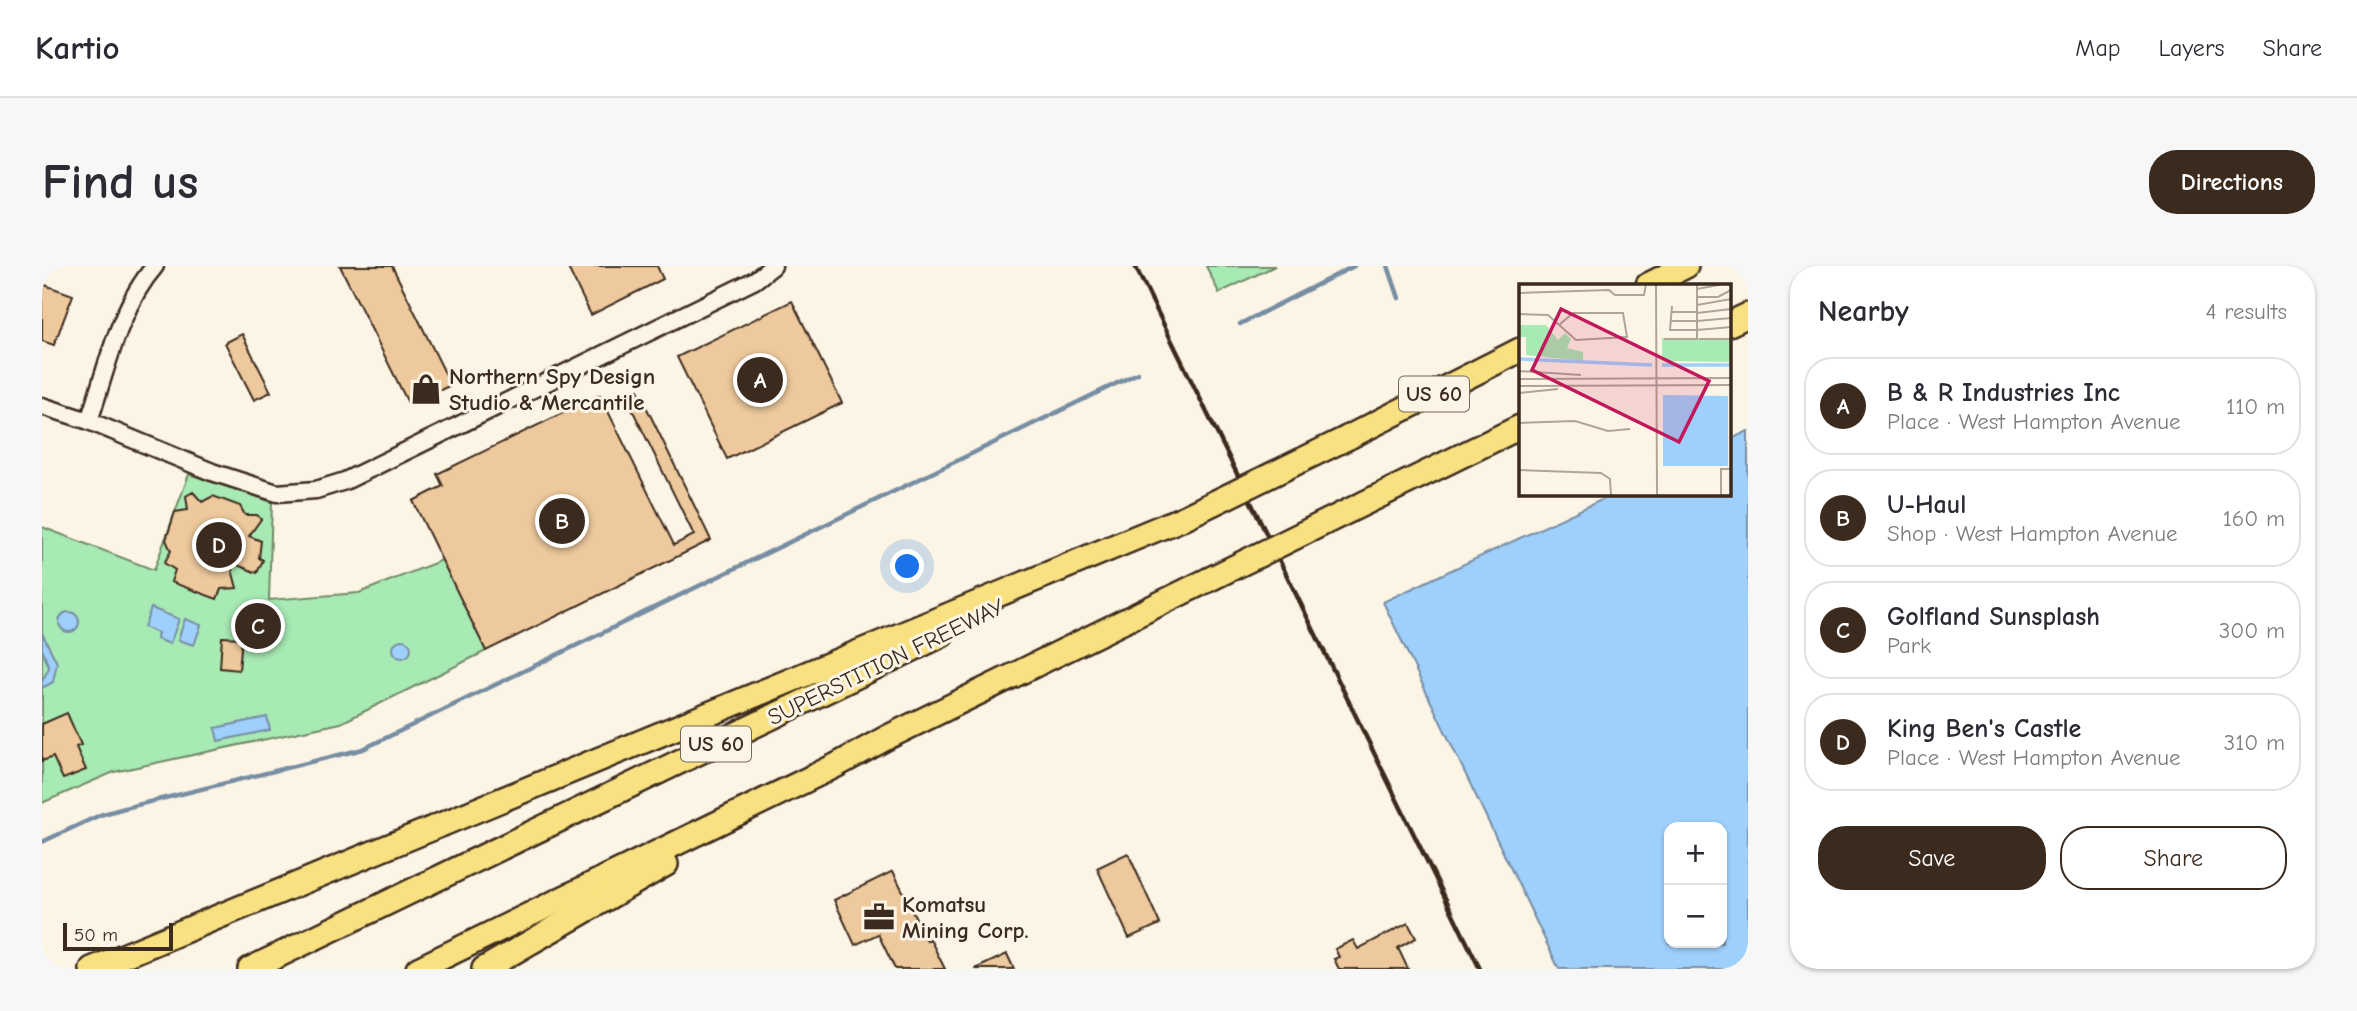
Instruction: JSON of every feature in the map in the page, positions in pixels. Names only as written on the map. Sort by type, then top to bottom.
[{"type":"highway","points":[[1650,284],[1686,266]]},
{"type":"highway","points":[[1730,324],[1748,315]]},
{"type":"highway","points":[[1730,336],[1748,327]]},
{"type":"highway","name":"SUPERSTITION FREEWAY","points":[[250,969],[1181,519],[1519,351]]},
{"type":"highway","points":[[484,969],[888,737],[1519,428]]},
{"type":"highway","points":[[92,969],[1181,519]]},
{"type":"highway","points":[[418,969],[835,766]]},
{"type":"street","points":[[89,421],[124,322],[142,281],[155,266]]},
{"type":"street","points":[[42,406],[89,421],[212,472],[277,493],[316,490],[345,481],[690,312],[755,280],[773,266]]},
{"type":"green space","points":[[1206,266],[1275,266],[1219,293]]},
{"type":"green space","points":[[189,474],[272,502],[269,600],[359,593],[442,560],[486,651],[341,723],[114,772],[42,803],[42,527],[154,570]]},
{"type":"water","points":[[1748,431],[1748,969],[1559,969],[1383,602],[1612,495],[1730,495],[1730,440]]},
{"type":"water","points":[[151,608],[179,619],[170,644],[157,639],[158,633],[144,627]]},
{"type":"water","points":[[69,612],[76,615],[79,622],[76,629],[69,632],[62,629],[59,622],[62,615]]},
{"type":"water","points":[[185,619],[201,625],[194,645],[178,640]]},
{"type":"water","points":[[42,633],[57,663],[53,682],[42,688],[42,681],[49,668],[42,649]]},
{"type":"water","points":[[402,640],[410,645],[411,649],[406,657],[402,658],[394,653],[393,649],[398,641]]},
{"type":"water","points":[[267,717],[270,730],[218,741],[215,728]]},
{"type":"building","points":[[340,266],[392,266],[451,385],[409,405]]},
{"type":"building","points":[[567,266],[657,266],[663,279],[591,315]]},
{"type":"building","points":[[42,284],[73,295],[54,345],[42,341]]},
{"type":"building","points":[[792,301],[842,403],[727,459],[677,357]]},
{"type":"building","points":[[242,334],[271,392],[254,400],[225,343]]},
{"type":"building","points":[[638,390],[711,540],[486,651],[413,501],[443,486],[437,474],[600,395],[674,545],[694,535],[626,397]]},
{"type":"building","points":[[193,492],[202,502],[213,496],[240,506],[245,515],[257,515],[261,519],[249,536],[261,541],[259,558],[263,560],[257,573],[230,562],[237,588],[221,589],[217,599],[171,582],[175,570],[164,563],[171,551],[166,540],[175,512],[188,510],[186,496]]},
{"type":"building","points":[[222,637],[242,638],[239,670],[220,668]]},
{"type":"building","points":[[67,713],[81,745],[76,747],[86,770],[63,779],[53,757],[42,761],[42,724]]},
{"type":"building","points":[[1128,853],[1160,924],[1129,938],[1097,868]]},
{"type":"building","name":"Komatsu Mining Corp.","points":[[893,871],[927,941],[930,939],[945,969],[895,969],[878,934],[855,945],[834,900]]},
{"type":"building","points":[[1408,923],[1416,938],[1398,948],[1408,969],[1339,969],[1334,959],[1339,957],[1335,949],[1353,940],[1358,949]]},
{"type":"building","name":"Komatsu Mining Corp.","points":[[1007,954],[1014,969],[975,969]]},
{"type":"waterway","points":[[1240,324],[1354,266]]},
{"type":"waterway","points":[[1388,266],[1399,298]]},
{"type":"waterway","points":[[42,842],[100,815],[363,749],[1138,373]]},
{"type":"railway","points":[[1135,266],[1480,969]]},
{"type":"place","name":"B & R Industries Inc","points":[[760,380]]},
{"type":"place","name":"Northern Spy Design Studio & Mercantile","points":[[426,389]]},
{"type":"place","name":"U-Haul","points":[[562,521]]},
{"type":"place","name":"King Ben's Castle","points":[[219,545]]},
{"type":"place","name":"Golfland Sunsplash","points":[[258,626]]},
{"type":"place","name":"Komatsu Mining Corp.","points":[[879,917]]}]
